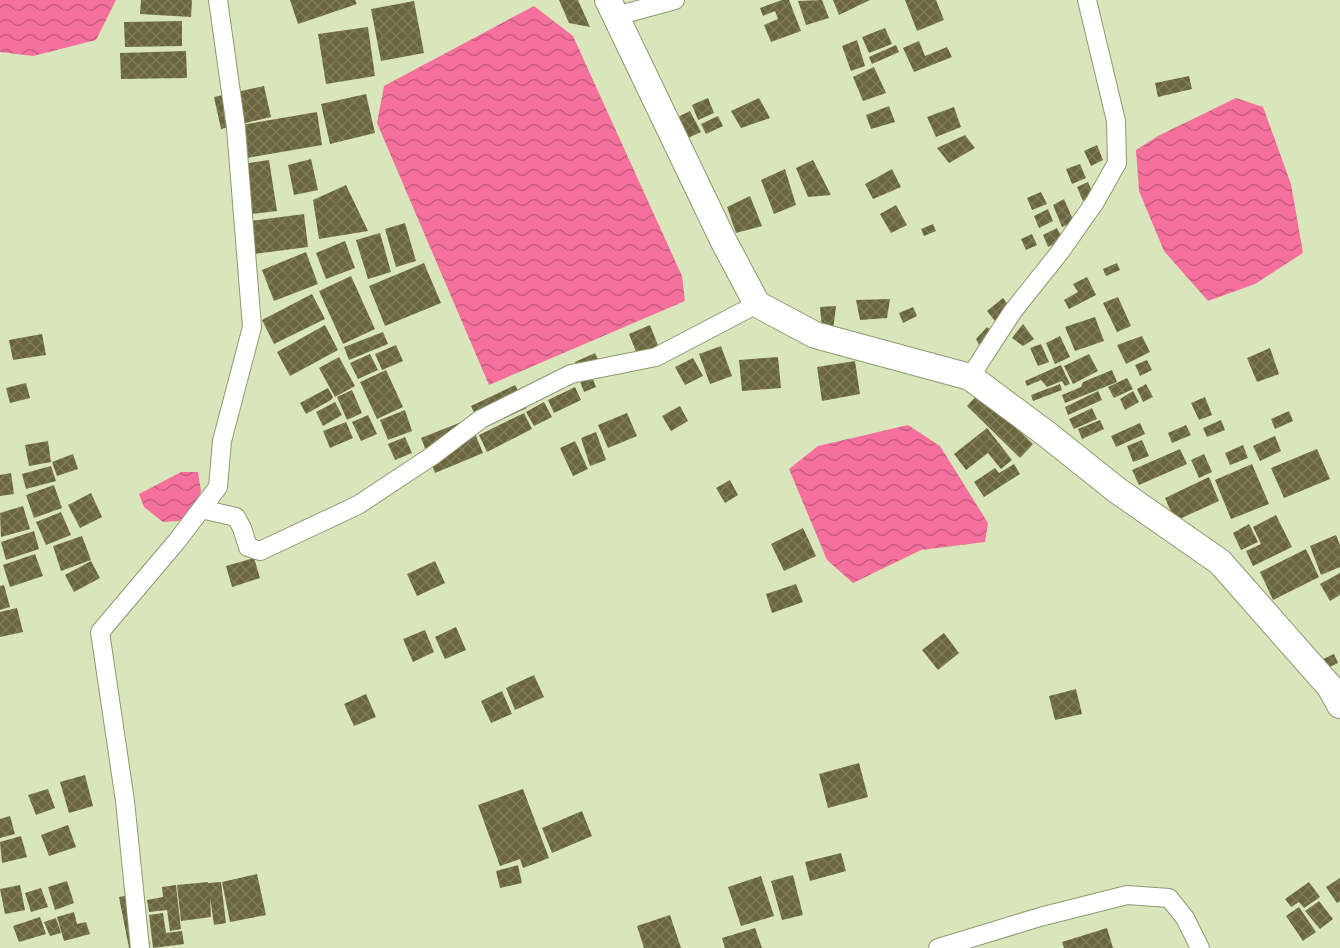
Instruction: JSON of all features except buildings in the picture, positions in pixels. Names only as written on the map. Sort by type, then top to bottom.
[{"type":"street","points":[[140,948],[125,801],[100,632],[177,541],[218,487],[222,441],[252,327],[236,128],[218,0]]},
{"type":"street","points":[[675,0],[612,8],[723,240],[757,304],[815,335],[969,377],[1044,432],[1118,491],[1220,562],[1330,687],[1340,705]]},
{"type":"street","points":[[969,377],[1013,311],[1060,252],[1095,202],[1117,164],[1116,121],[1087,0]]},
{"type":"street","points":[[201,509],[236,517],[248,547],[260,551],[358,505],[432,456],[481,419],[571,374],[656,357],[757,304]]},
{"type":"street","points":[[938,948],[1040,917],[1128,895],[1168,898],[1185,918],[1200,948]]},
{"type":"water","points":[[0,0],[116,0],[96,40],[33,56],[0,52]]},
{"type":"water","points":[[534,6],[573,36],[682,276],[685,301],[489,385],[377,123],[384,86]]},
{"type":"water","points":[[1236,98],[1263,107],[1291,184],[1303,253],[1255,284],[1208,301],[1164,251],[1139,191],[1136,150],[1158,136]]},
{"type":"water","points":[[908,425],[940,446],[988,523],[985,542],[921,550],[853,583],[827,560],[789,469],[818,446]]},
{"type":"water","points":[[181,472],[198,472],[201,491],[195,509],[179,521],[163,522],[144,507],[139,494]]}]
